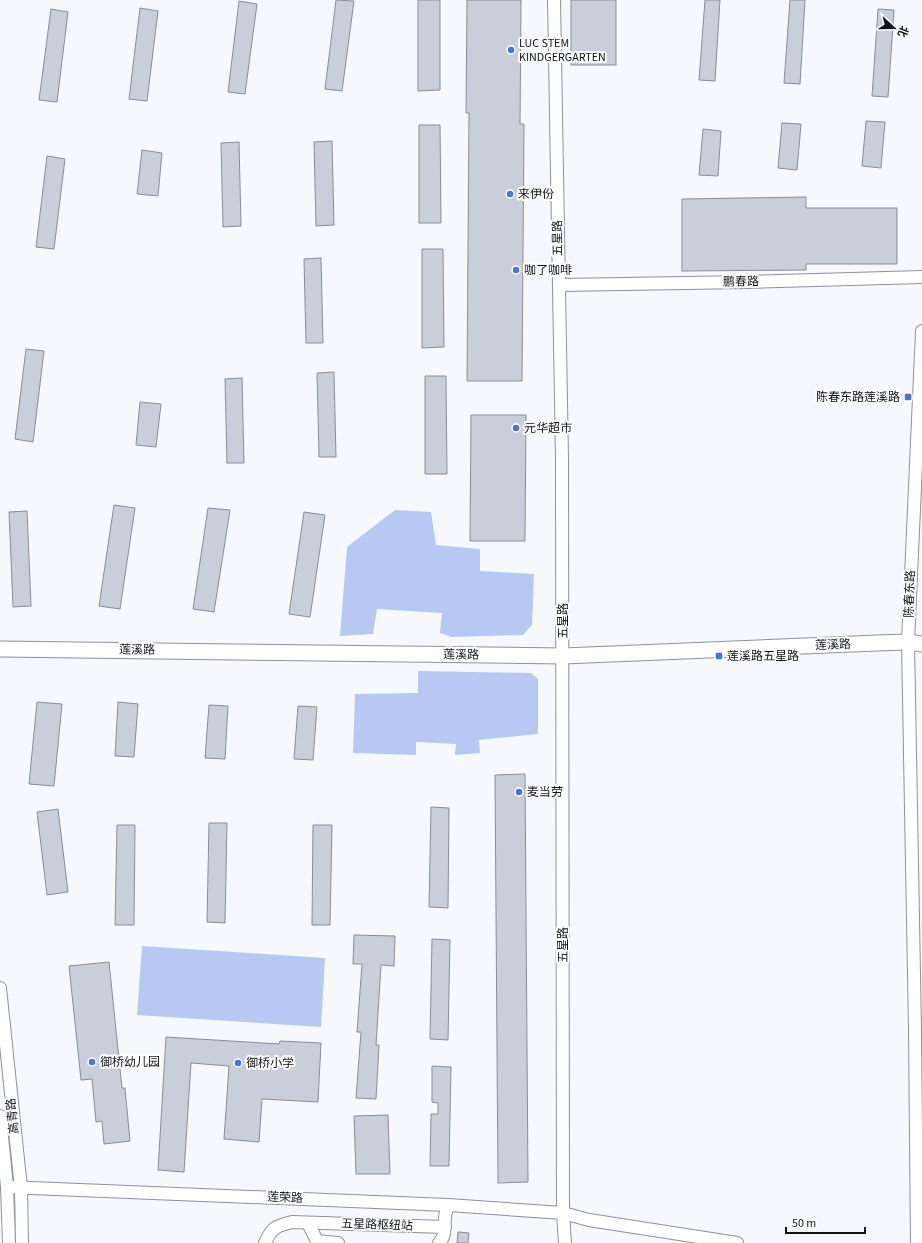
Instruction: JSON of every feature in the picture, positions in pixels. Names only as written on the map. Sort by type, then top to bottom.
[{"type":"main road","name":"莲溪路","points":[[0,649],[563,656],[915,643]]},
{"type":"street","name":"五星路","points":[[554,0],[562,459],[565,1243]]},
{"type":"street","name":"鹏春路","points":[[559,285],[922,277]]},
{"type":"street","name":"陈春东路","points":[[917,1243],[919,1029],[915,643],[922,331]]},
{"type":"street","name":"高青路","points":[[0,988],[21,1188],[22,1243]]},
{"type":"street","name":"高青路","points":[[0,1116],[7,1187],[9,1243]]},
{"type":"street","name":"莲荣路","points":[[7,1187],[448,1204],[564,1213],[589,1220],[737,1243]]},
{"type":"street","points":[[439,1243],[443,1239],[445,1216],[448,1204]]},
{"type":"street","name":"五星路枢纽站","points":[[265,1243],[270,1232],[280,1225],[292,1222],[308,1224],[445,1227]]},
{"type":"street","name":"五星路枢纽站","points":[[308,1224],[317,1241],[338,1243]]},
{"type":"shaded area","points":[[395,510],[431,512],[436,545],[480,549],[480,571],[534,574],[532,625],[523,635],[451,637],[440,633],[442,613],[377,609],[373,634],[340,636],[347,547]]},
{"type":"shaded area","points":[[418,671],[531,673],[538,679],[538,734],[479,740],[480,753],[455,755],[456,744],[416,742],[416,755],[353,753],[355,694],[418,693]]},
{"type":"shaded area","points":[[142,946],[325,958],[321,1027],[137,1015]]},
{"type":"building","points":[[336,0],[354,1],[342,91],[325,89]]},
{"type":"building","points":[[418,0],[440,0],[440,90],[418,91]]},
{"type":"building","points":[[467,0],[521,0],[520,124],[524,124],[522,381],[467,381],[469,113],[466,113]]},
{"type":"building","points":[[571,0],[616,0],[616,65],[571,65]]},
{"type":"building","points":[[705,0],[720,0],[715,81],[699,80]]},
{"type":"building","points":[[790,0],[805,0],[800,84],[784,83]]},
{"type":"building","points":[[239,1],[257,4],[245,94],[228,92]]},
{"type":"building","points":[[140,8],[158,11],[147,101],[129,99]]},
{"type":"building","points":[[51,9],[68,12],[57,102],[39,100]]},
{"type":"building","points":[[878,9],[894,10],[888,97],[872,96]]},
{"type":"building","points":[[866,121],[885,122],[881,168],[862,166]]},
{"type":"building","points":[[782,123],[801,124],[797,170],[778,168]]},
{"type":"building","points":[[419,125],[440,125],[441,223],[419,223]]},
{"type":"building","points":[[703,129],[721,131],[718,176],[699,175]]},
{"type":"building","points":[[332,141],[334,225],[316,226],[314,142]]},
{"type":"building","points":[[239,142],[241,226],[223,227],[221,143]]},
{"type":"building","points":[[142,150],[162,153],[158,196],[137,194]]},
{"type":"building","points":[[47,156],[65,159],[54,249],[36,247]]},
{"type":"building","points":[[806,197],[806,208],[897,208],[897,264],[806,264],[806,270],[682,271],[682,199]]},
{"type":"building","points":[[422,249],[443,249],[444,347],[422,348]]},
{"type":"building","points":[[321,258],[323,343],[306,343],[304,259]]},
{"type":"building","points":[[26,349],[44,351],[33,442],[15,439]]},
{"type":"building","points":[[334,372],[336,457],[319,457],[317,373]]},
{"type":"building","points":[[425,376],[446,376],[447,474],[425,474]]},
{"type":"building","points":[[242,378],[244,463],[227,463],[225,379]]},
{"type":"building","points":[[140,402],[161,404],[156,447],[136,445]]},
{"type":"building","points":[[471,415],[526,415],[525,541],[470,541]]},
{"type":"building","points":[[114,505],[135,508],[120,609],[99,606]]},
{"type":"building","points":[[208,508],[230,510],[214,612],[193,609]]},
{"type":"building","points":[[27,511],[31,606],[13,607],[9,512]]},
{"type":"building","points":[[304,512],[325,515],[310,617],[289,614]]},
{"type":"building","points":[[37,702],[62,704],[54,786],[29,784]]},
{"type":"building","points":[[118,702],[138,704],[134,757],[115,756]]},
{"type":"building","points":[[209,705],[228,706],[225,759],[205,758]]},
{"type":"building","points":[[298,706],[317,707],[313,760],[294,759]]},
{"type":"building","points":[[525,774],[528,1182],[498,1183],[495,775]]},
{"type":"building","points":[[431,807],[449,808],[448,908],[429,907]]},
{"type":"building","points":[[58,809],[68,892],[47,895],[37,812]]},
{"type":"building","points":[[209,823],[227,823],[225,923],[207,922]]},
{"type":"building","points":[[117,825],[135,825],[134,925],[115,925]]},
{"type":"building","points":[[313,825],[332,825],[330,925],[312,925]]},
{"type":"building","points":[[354,935],[395,936],[394,966],[381,965],[376,1045],[379,1045],[376,1099],[356,1098],[361,1032],[357,1032],[362,964],[353,964]]},
{"type":"building","points":[[432,939],[450,940],[448,1040],[430,1039]]},
{"type":"building","points":[[109,962],[122,1088],[125,1088],[130,1141],[104,1144],[102,1121],[96,1122],[92,1079],[81,1080],[69,966]]},
{"type":"building","points":[[166,1037],[279,1044],[280,1041],[321,1043],[318,1102],[262,1099],[259,1142],[224,1139],[229,1066],[191,1063],[184,1172],[158,1170]]},
{"type":"building","points":[[432,1066],[451,1067],[449,1166],[430,1166],[431,1114],[438,1114],[438,1103],[432,1102]]},
{"type":"building","points":[[388,1115],[390,1174],[356,1174],[354,1116]]},
{"type":"building","points":[[458,1232],[469,1233],[468,1243],[457,1243]]},
{"type":"place","name":"LUC STEM KINDGERGARTEN","points":[[511,50]]},
{"type":"place","name":"来伊份","points":[[510,194]]},
{"type":"place","name":"咖了咖啡","points":[[516,270]]},
{"type":"place","name":"陈春东路莲溪路","points":[[908,397]]},
{"type":"place","name":"元华超市","points":[[516,428]]},
{"type":"place","name":"莲溪路五星路","points":[[719,656]]},
{"type":"place","name":"麦当劳","points":[[519,792]]},
{"type":"place","name":"御桥幼儿园","points":[[92,1062]]},
{"type":"place","name":"御桥小学","points":[[238,1063]]}]
